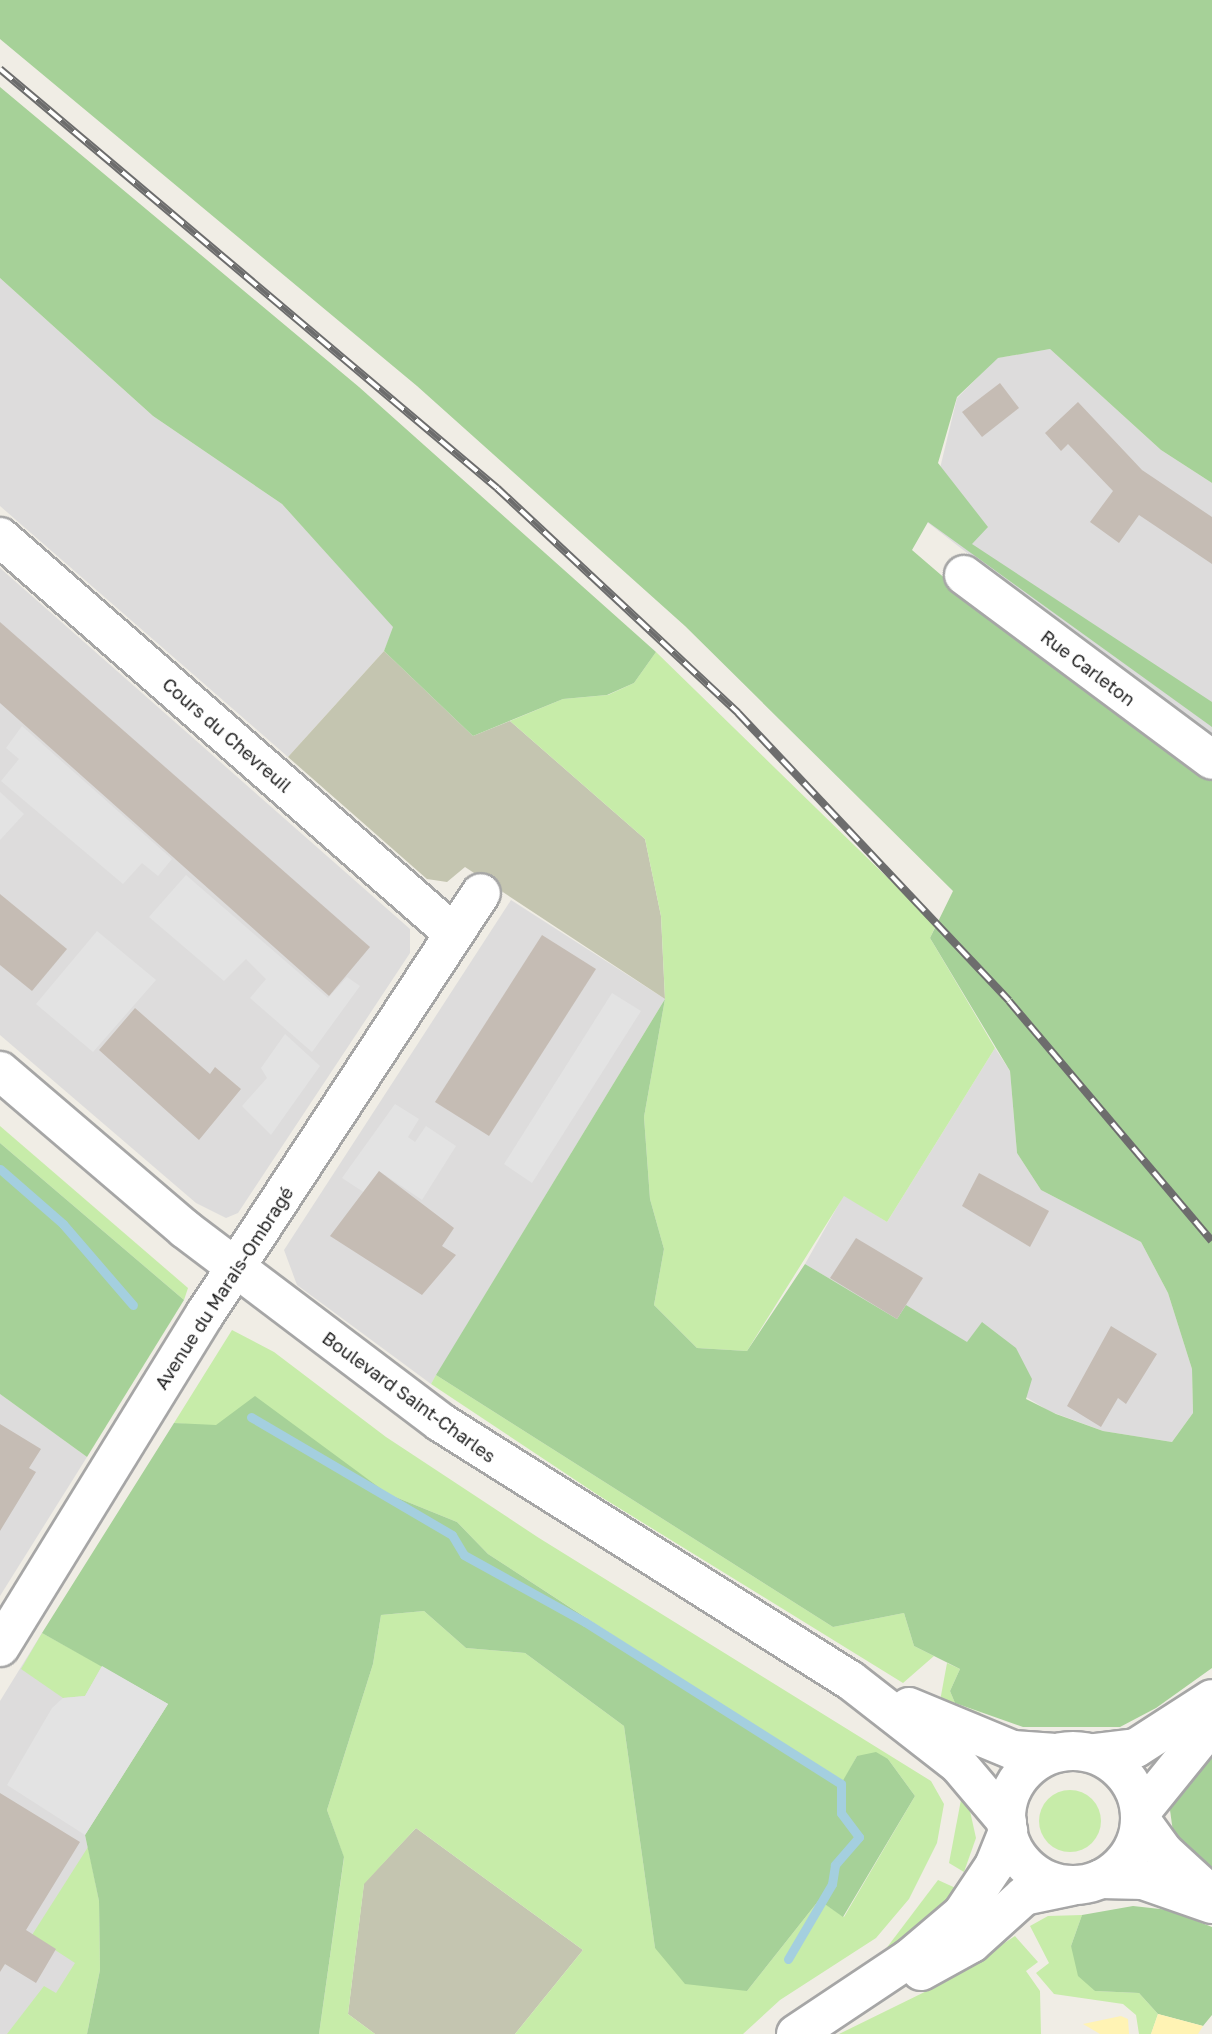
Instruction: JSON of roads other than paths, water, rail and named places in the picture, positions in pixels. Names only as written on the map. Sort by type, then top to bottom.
[{"type":"street","name":"Cours du Chevreuil","points":[[0,537],[453,933]]},
{"type":"street","name":"Rue Carleton","points":[[964,576],[1212,760]]},
{"type":"street","name":"Avenue du Marais-Ombragé","points":[[0,1647],[234,1269],[481,893]]},
{"type":"street","name":"Boulevard Saint-Charles","points":[[0,1071],[234,1269],[480,1449],[850,1680],[958,1764],[1007,1826]]},
{"type":"street","name":"Boulevard Saint-Charles","points":[[850,1680],[993,1743],[1052,1754]]},
{"type":"street","points":[[796,2034],[863,1990],[962,1914],[994,1866],[1007,1826],[1017,1780],[1052,1754],[1136,1748],[1212,1699]]},
{"type":"street","points":[[863,1990],[952,1956],[1024,1896],[1091,1882],[1131,1852],[1140,1816],[1212,1724]]},
{"type":"street","points":[[1094,1753],[1125,1774],[1140,1816],[1163,1852],[1212,1895]]},
{"type":"street","points":[[1007,1826],[1015,1852],[1040,1876],[1091,1882],[1143,1880],[1212,1905]]},
{"type":"waterway","points":[[0,1169],[63,1224],[133,1305]]},
{"type":"waterway","points":[[251,1417],[452,1535],[464,1555],[585,1622],[841,1784],[841,1813],[859,1837],[835,1865],[832,1884],[788,1959]]},
{"type":"railway","points":[[0,69],[497,488],[738,713],[1009,1001],[1212,1241]]}]
